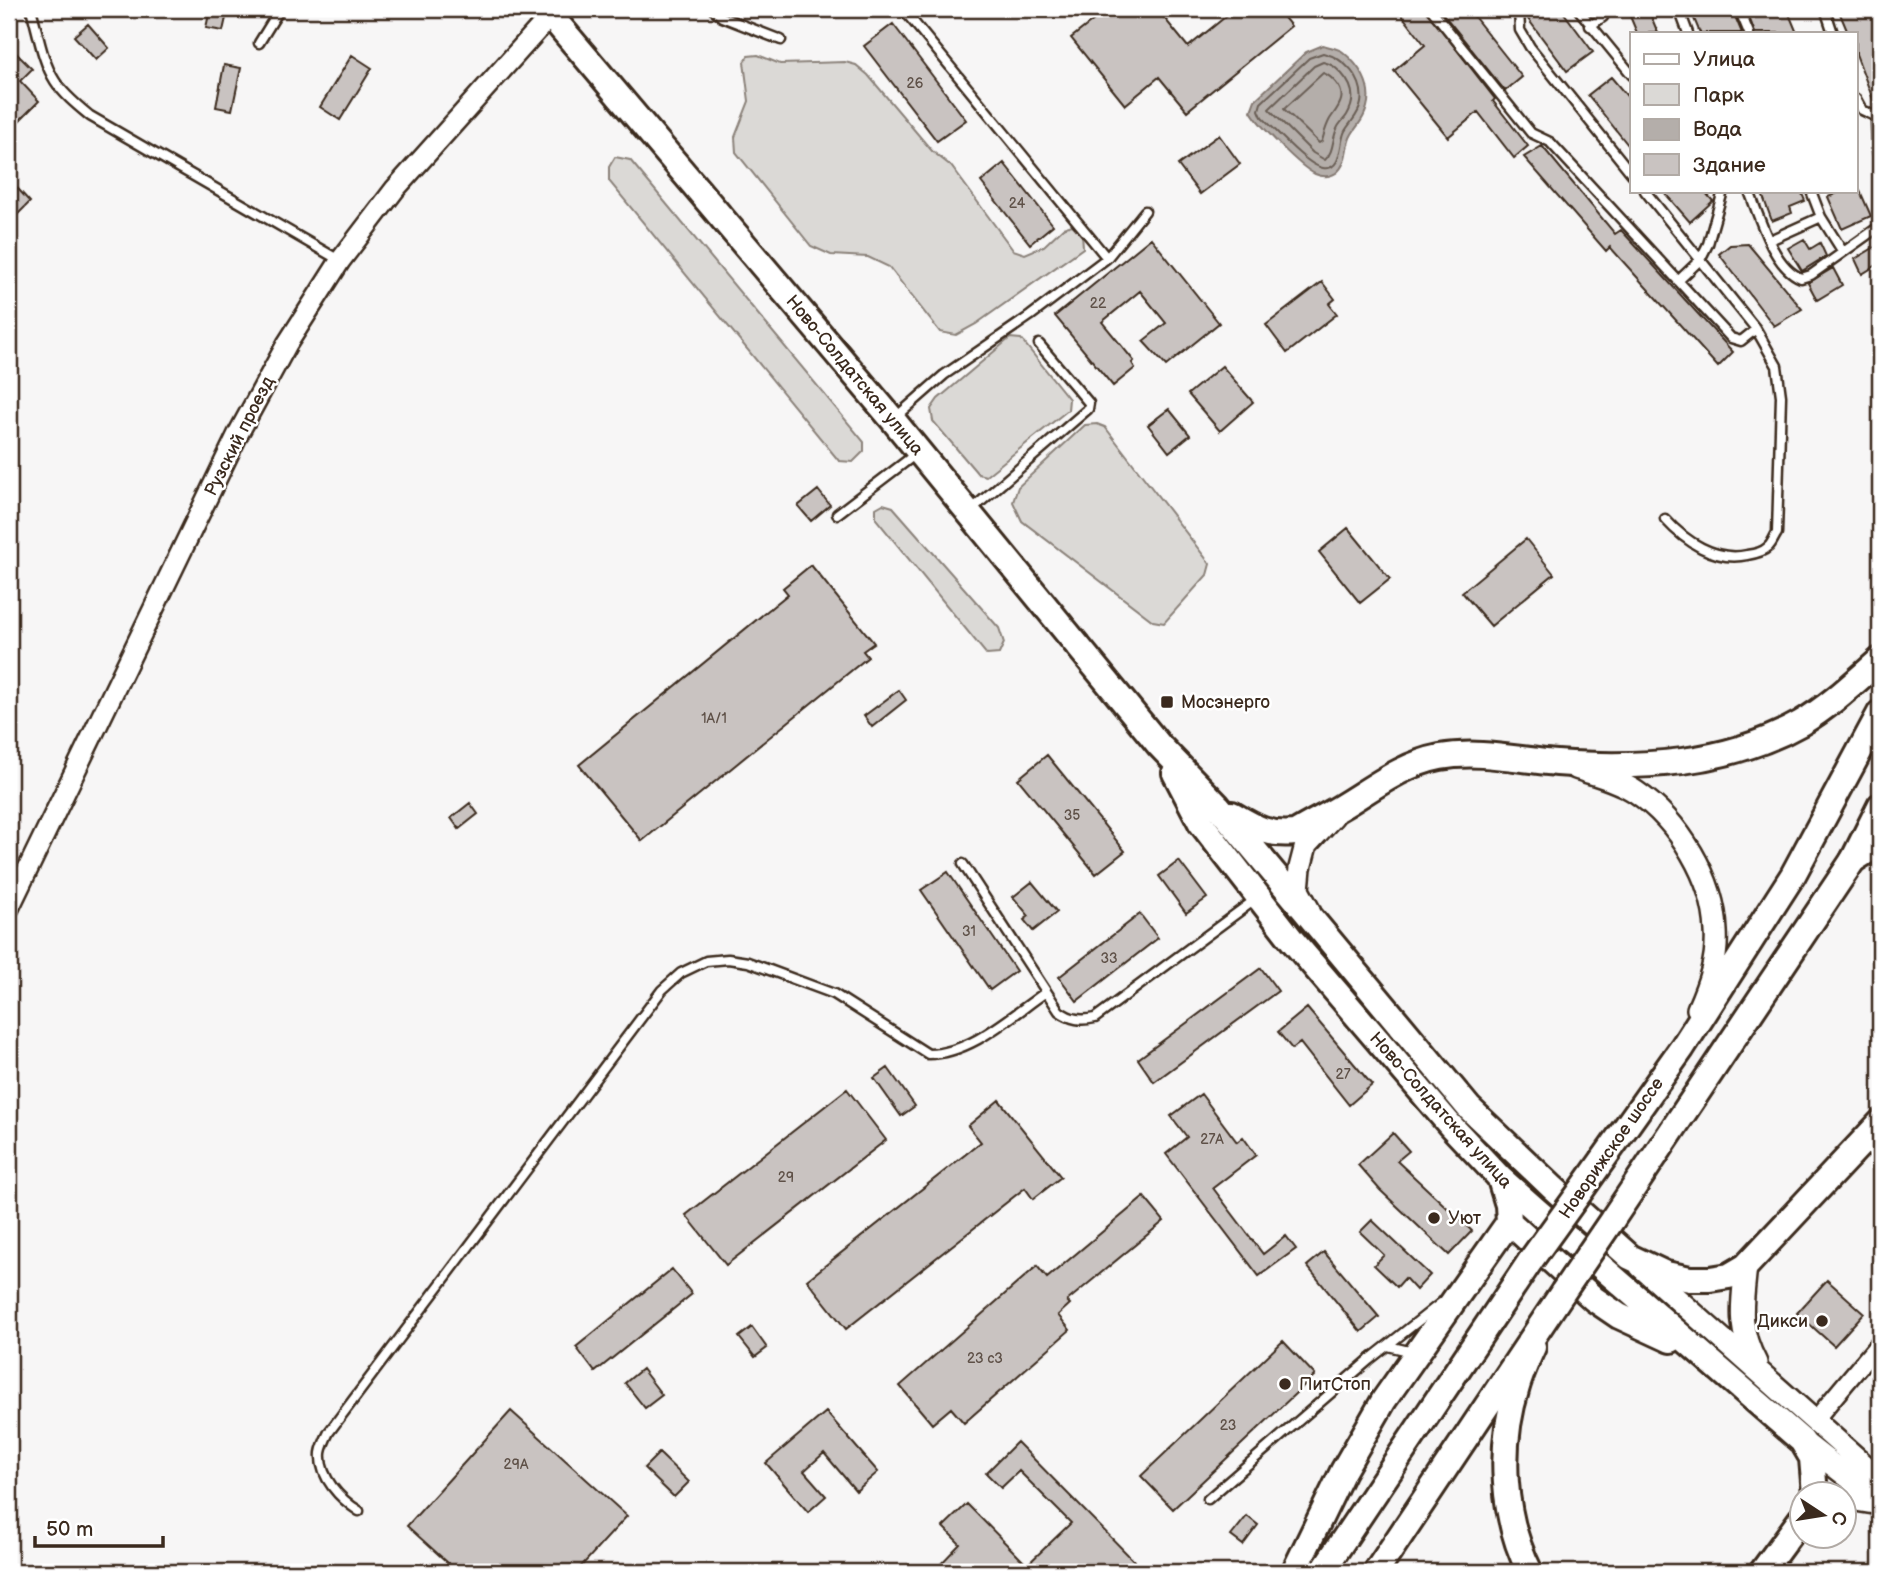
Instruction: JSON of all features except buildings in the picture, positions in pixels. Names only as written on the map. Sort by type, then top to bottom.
[{"type":"main road","name":"Ново-Солдатская улица","points":[[551,11],[893,419],[1159,745],[1218,806],[1469,1108],[1553,1188],[1760,1371],[1809,1431],[1880,1503]]},
{"type":"main road","points":[[1218,806],[1254,827],[1277,835],[1295,833],[1411,765],[1441,757],[1476,754],[1557,763],[1667,764],[1716,756],[1755,744],[1801,723],[1880,660]]},
{"type":"main road","name":"Новорижское шоссе","points":[[1322,1572],[1531,1260],[1682,1048],[1793,875],[1880,713]]},
{"type":"main road","name":"Ново-Солдатская улица","points":[[1159,745],[1201,823],[1292,940],[1450,1125],[1500,1178],[1697,1352],[1880,1479]]},
{"type":"main road","points":[[1557,763],[1608,779],[1635,791],[1655,807],[1676,830],[1698,865],[1710,897],[1716,945],[1709,985],[1682,1048]]},
{"type":"main road","points":[[1313,918],[1298,890],[1300,868],[1306,845],[1342,806]]},
{"type":"main road","points":[[1376,1572],[1853,860],[1880,806]]},
{"type":"main road","points":[[1853,860],[1880,843]]},
{"type":"main road","points":[[1630,1257],[1666,1274],[1690,1279],[1729,1276],[1746,1266],[1875,1138]]},
{"type":"main road","points":[[1294,1572],[1343,1471],[1384,1400],[1509,1222],[1508,1205],[1500,1178]]},
{"type":"main road","points":[[1509,1222],[1594,1298],[1619,1316],[1697,1352]]},
{"type":"main road","points":[[1746,1266],[1741,1308],[1745,1342],[1760,1371]]},
{"type":"main road","points":[[1530,1572],[1519,1550],[1511,1523],[1506,1489],[1507,1433],[1516,1388],[1541,1325]]},
{"type":"main road","points":[[1809,1431],[1814,1480]]},
{"type":"main road","points":[[1857,1500],[1880,1503]]},
{"type":"main road","points":[[1762,1572],[1787,1538]]},
{"type":"street","name":"Рузский проезд","points":[[9,908],[238,434],[287,344],[340,261],[403,180],[551,11]]},
{"type":"street","points":[[1809,1431],[1880,1342]]},
{"type":"lane","points":[[31,9],[46,64],[70,100],[90,116],[340,261]]},
{"type":"lane","points":[[259,43],[280,9]]},
{"type":"lane","points":[[713,9],[722,17],[780,40]]},
{"type":"lane","points":[[903,9],[1107,258]]},
{"type":"lane","points":[[1431,9],[1531,133],[1550,142],[1731,338],[1741,341],[1756,329]]},
{"type":"lane","points":[[1519,9],[1520,30],[1530,47],[1630,172]]},
{"type":"lane","points":[[1578,9],[1630,73]]},
{"type":"lane","points":[[1590,26],[1603,17],[1606,9]]},
{"type":"lane","points":[[1679,9],[1688,32]]},
{"type":"lane","points":[[1740,9],[1749,32]]},
{"type":"lane","points":[[1825,9],[1833,32]]},
{"type":"lane","points":[[1857,101],[1862,110],[1878,118],[1877,151],[1880,160]]},
{"type":"lane","points":[[1646,192],[1756,329],[1777,366],[1781,396],[1777,533],[1768,548],[1739,557],[1698,547],[1678,533],[1665,519]]},
{"type":"lane","points":[[1678,281],[1700,260],[1708,244],[1723,192]]},
{"type":"lane","points":[[1749,192],[1780,263],[1791,274],[1801,278],[1811,275],[1880,226]]},
{"type":"lane","points":[[1811,192],[1821,217],[1843,252]]},
{"type":"lane","points":[[893,419],[944,375],[1030,316],[1107,258],[1145,211]]},
{"type":"lane","points":[[1770,240],[1821,217]]},
{"type":"lane","points":[[969,512],[1088,409],[1088,403],[1039,344]]},
{"type":"lane","points":[[837,514],[919,451]]},
{"type":"lane","points":[[963,864],[1059,1012],[1067,1018],[1082,1021],[1095,1018],[1259,897]]},
{"type":"lane","points":[[359,1511],[348,1504],[334,1488],[322,1468],[321,1451],[329,1432],[654,1000],[681,972],[706,961],[728,959],[748,962],[834,994],[928,1054],[943,1054],[965,1047],[1046,992]]},
{"type":"lane","points":[[1208,1499],[1467,1281]]},
{"type":"lane","points":[[1388,1346],[1417,1353]]},
{"type":"green space","points":[[758,55],[780,64],[845,62],[856,65],[868,75],[932,151],[951,166],[1013,250],[1025,254],[1044,246],[1063,228],[1072,225],[1082,233],[1083,248],[976,324],[956,335],[940,332],[889,267],[868,257],[831,255],[811,246],[736,152],[735,137],[749,101],[744,62],[748,56]]},
{"type":"green space","points":[[615,157],[630,160],[864,442],[864,451],[853,462],[839,461],[609,181],[609,167]]},
{"type":"green space","points":[[1010,338],[1021,339],[1069,399],[1068,410],[986,476],[978,474],[933,421],[931,409],[938,399]]},
{"type":"green space","points":[[1097,424],[1105,427],[1210,564],[1207,575],[1164,623],[1153,621],[1022,521],[1013,502],[1018,487],[1085,425]]},
{"type":"green space","points":[[883,504],[893,507],[999,628],[1004,643],[999,654],[987,655],[876,519],[876,508]]},
{"type":"water","points":[[1323,45],[1341,51],[1354,63],[1366,83],[1368,99],[1364,115],[1350,139],[1343,165],[1336,173],[1320,176],[1300,163],[1251,111],[1255,100],[1306,52]]},
{"type":"place","name":"Мосэнерго","points":[[1167,702]]},
{"type":"place","name":"Уют","points":[[1434,1218]]},
{"type":"place","name":"Дикси","points":[[1822,1321]]},
{"type":"place","name":"ПитСтоп","points":[[1285,1384]]}]
